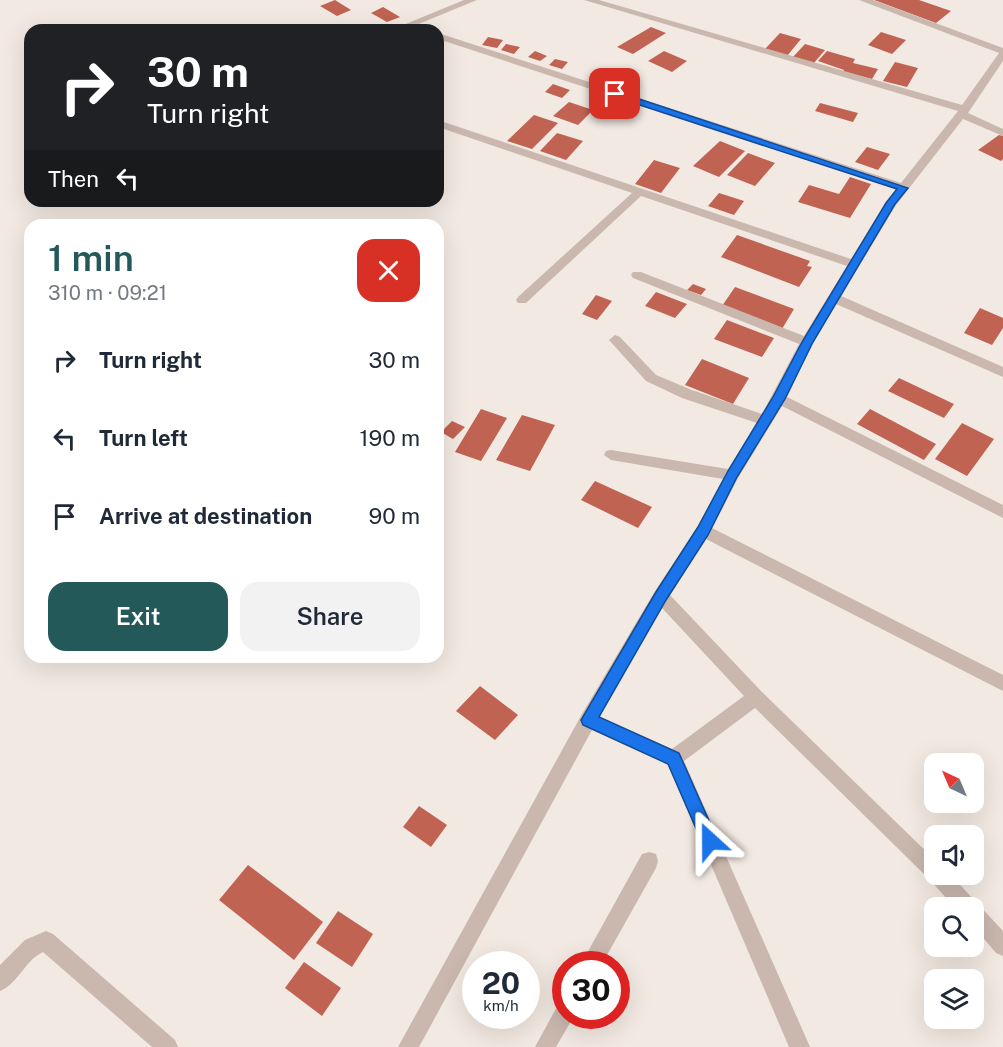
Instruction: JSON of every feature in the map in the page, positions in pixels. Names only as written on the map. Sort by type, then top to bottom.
[{"type":"street","points":[[414,24],[472,0]]},
{"type":"street","points":[[589,0],[963,112],[1003,133]]},
{"type":"street","points":[[408,1047],[588,720],[661,596],[703,531],[732,475],[779,399],[807,342],[891,203],[963,112],[1003,52],[864,0]]},
{"type":"street","points":[[444,38],[903,188]]},
{"type":"street","points":[[444,125],[855,265]]},
{"type":"street","points":[[522,300],[638,193]]},
{"type":"street","points":[[637,275],[807,342]]},
{"type":"street","points":[[835,298],[1003,372]]},
{"type":"street","points":[[615,340],[651,378],[687,394],[764,420]]},
{"type":"street","points":[[779,399],[1003,512]]},
{"type":"street","points":[[611,455],[732,475]]},
{"type":"street","points":[[703,531],[1003,682]]},
{"type":"street","points":[[661,596],[756,697],[924,861]]},
{"type":"street","points":[[674,758],[756,697]]},
{"type":"street","points":[[588,720],[674,758],[800,1047]]},
{"type":"street","points":[[598,951],[649,861]]},
{"type":"street","points":[[947,885],[958,897]]},
{"type":"street","points":[[984,924],[1003,946]]},
{"type":"street","points":[[0,981],[28,948],[46,941],[168,1047]]},
{"type":"street","points":[[545,1047],[555,1029]]},
{"type":"building","points":[[335,0],[351,10],[337,16],[320,6]]},
{"type":"building","points":[[874,0],[919,0],[951,11],[936,23]]},
{"type":"building","points":[[383,7],[400,17],[387,22],[371,13]]},
{"type":"building","points":[[651,27],[666,33],[633,54],[617,47]]},
{"type":"building","points":[[881,32],[906,40],[892,54],[868,45]]},
{"type":"building","points":[[780,33],[801,39],[787,56],[765,49]]},
{"type":"building","points":[[488,37],[503,40],[497,48],[482,45]]},
{"type":"building","points":[[506,44],[520,47],[514,54],[501,50]]},
{"type":"building","points":[[805,44],[825,50],[814,63],[793,57]]},
{"type":"building","points":[[535,51],[547,56],[540,61],[528,57]]},
{"type":"building","points":[[664,51],[687,61],[672,72],[648,61]]},
{"type":"building","points":[[827,51],[855,59],[853,63],[878,69],[872,79],[843,72],[844,70],[818,61]]},
{"type":"building","points":[[555,59],[568,62],[562,69],[549,65]]},
{"type":"building","points":[[895,62],[918,68],[907,87],[883,81]]},
{"type":"building","points":[[553,84],[570,90],[562,98],[545,92]]},
{"type":"building","points":[[569,102],[593,110],[578,125],[553,116]]},
{"type":"building","points":[[820,103],[858,113],[853,122],[815,111]]},
{"type":"building","points":[[534,115],[558,123],[532,149],[507,141]]},
{"type":"building","points":[[557,133],[583,141],[566,160],[540,151]]},
{"type":"building","points":[[999,135],[1003,136],[1003,159],[1001,161],[978,150]]},
{"type":"building","points":[[720,141],[745,151],[719,177],[693,166]]},
{"type":"building","points":[[867,147],[890,154],[878,170],[855,162]]},
{"type":"building","points":[[748,153],[775,163],[755,186],[727,175]]},
{"type":"building","points":[[654,160],[680,168],[661,193],[635,184]]},
{"type":"building","points":[[850,177],[871,184],[850,218],[798,202],[809,185],[839,194]]},
{"type":"building","points":[[719,193],[744,201],[734,215],[708,206]]},
{"type":"building","points":[[737,235],[810,261],[807,266],[812,267],[799,287],[721,257]]},
{"type":"building","points":[[693,284],[706,289],[701,295],[687,290]]},
{"type":"building","points":[[735,287],[794,309],[782,329],[722,306]]},
{"type":"building","points":[[656,292],[687,304],[675,318],[645,306]]},
{"type":"building","points":[[596,295],[612,301],[597,320],[582,314]]},
{"type":"building","points":[[980,308],[1003,318],[1003,328],[992,345],[964,333]]},
{"type":"building","points":[[727,320],[774,338],[762,357],[714,339]]},
{"type":"building","points":[[702,359],[749,378],[733,404],[685,385]]},
{"type":"building","points":[[899,378],[954,404],[944,418],[888,391]]},
{"type":"building","points":[[481,409],[507,418],[481,461],[455,452]]},
{"type":"building","points":[[870,409],[936,444],[924,460],[857,424]]},
{"type":"building","points":[[522,415],[555,425],[530,471],[496,460]]},
{"type":"building","points":[[452,421],[465,427],[453,439],[444,434],[444,429]]},
{"type":"building","points":[[962,423],[994,439],[967,476],[935,459]]},
{"type":"building","points":[[595,481],[652,507],[638,528],[581,500]]},
{"type":"building","points":[[480,686],[518,715],[495,740],[456,711]]},
{"type":"building","points":[[419,806],[447,825],[431,847],[403,827]]},
{"type":"building","points":[[248,865],[323,922],[294,960],[219,900]]},
{"type":"building","points":[[338,911],[373,934],[352,967],[316,943]]},
{"type":"building","points":[[304,962],[341,988],[322,1016],[285,988]]},
{"type":"route","points":[[615,94],[903,188],[891,203],[807,342],[779,399],[732,475],[703,531],[661,596],[588,720],[674,758],[710,841]]}]
